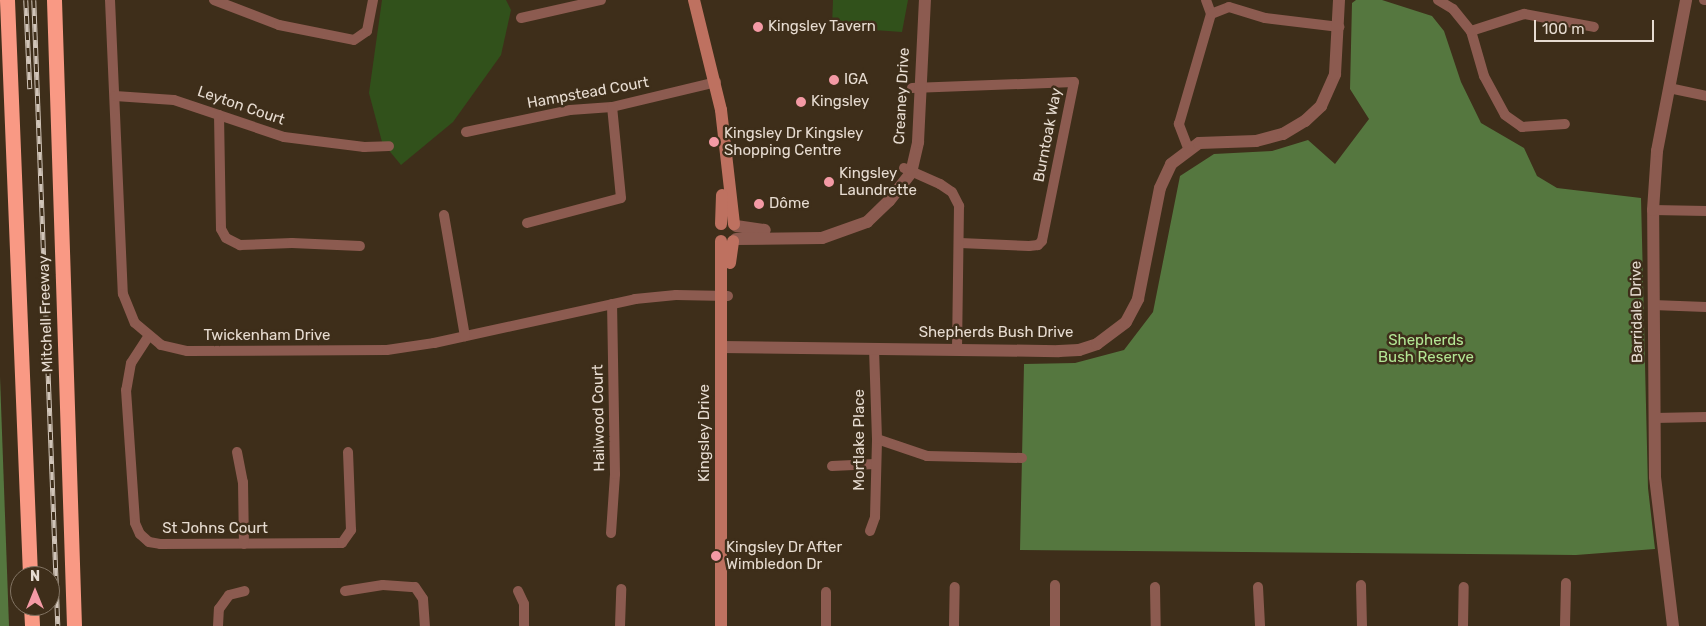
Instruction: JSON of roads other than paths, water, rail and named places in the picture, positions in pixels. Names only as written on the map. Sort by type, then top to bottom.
[{"type":"highway","name":"Mitchell Freeway","points":[[7,0],[30,566]]},
{"type":"highway","name":"Mitchell Freeway","points":[[54,0],[74,626]]},
{"type":"main road","name":"Kingsley Drive","points":[[686,0],[712,82]]},
{"type":"main road","name":"Kingsley Drive","points":[[694,0],[712,82],[730,233],[724,296],[721,626]]},
{"type":"main road","name":"Kingsley Drive","points":[[724,350],[728,626]]},
{"type":"street","name":"Twickenham Drive","points":[[110,0],[123,294],[131,318],[148,337],[166,347],[182,350],[387,350],[465,336],[653,296],[724,296]]},
{"type":"street","points":[[214,0],[279,25],[354,40],[367,31],[373,0]]},
{"type":"street","points":[[521,18],[601,0]]},
{"type":"street","name":"Creaney Drive","points":[[730,233],[760,230],[811,231],[844,224],[876,205],[907,170],[918,142],[916,88],[918,0]]},
{"type":"street","name":"Creaney Drive","points":[[916,88],[925,0]]},
{"type":"street","points":[[1206,0],[1211,14],[1179,124],[1188,148],[1208,141],[1269,138],[1305,121],[1328,94],[1335,74],[1340,0]]},
{"type":"street","points":[[1438,0],[1453,9],[1471,31],[1484,76],[1505,115],[1522,127],[1565,124]]},
{"type":"street","name":"Barridale Drive","points":[[1672,89],[1686,0]]},
{"type":"street","name":"Barridale Drive","points":[[1673,626],[1659,532],[1656,305],[1657,152],[1693,0]]},
{"type":"street","points":[[1211,14],[1227,3],[1265,18],[1339,27]]},
{"type":"street","points":[[1471,31],[1524,14],[1594,26]]},
{"type":"street","name":"Hampstead Court","points":[[466,132],[570,110],[612,107],[712,82]]},
{"type":"street","name":"Burntoak Way","points":[[916,88],[1074,82],[1042,241],[1038,245],[1029,246],[960,243]]},
{"type":"street","points":[[1672,89],[1706,96]]},
{"type":"street","name":"Leyton Court","points":[[115,96],[174,100],[284,137],[364,147],[388,146]]},
{"type":"street","points":[[526,223],[621,198],[612,107]]},
{"type":"street","points":[[219,115],[222,229],[226,238],[240,245],[292,243],[360,246]]},
{"type":"street","name":"Shepherds Bush Drive","points":[[724,350],[957,348],[1079,350],[1113,334],[1126,322],[1138,299],[1166,172],[1188,148]]},
{"type":"street","points":[[907,170],[940,184],[952,192],[959,206],[960,243],[957,348]]},
{"type":"street","points":[[1657,210],[1706,211]]},
{"type":"street","points":[[444,215],[465,336]]},
{"type":"street","name":"Hailwood Court","points":[[611,532],[615,474],[612,304]]},
{"type":"street","points":[[1656,305],[1706,307]]},
{"type":"street","name":"St Johns Court","points":[[148,337],[133,358],[126,385],[136,527],[143,537],[156,544],[338,544],[347,539],[351,530],[348,452]]},
{"type":"street","name":"Mortlake Place","points":[[870,531],[875,517],[877,439],[874,349]]},
{"type":"street","points":[[1657,417],[1706,417]]},
{"type":"street","name":"Barridale Drive","points":[[1657,417],[1663,490],[1679,626]]},
{"type":"street","points":[[877,439],[926,456],[1022,458]]},
{"type":"street","points":[[236,452],[243,482],[244,544]]},
{"type":"street","points":[[832,466],[875,464]]},
{"type":"street","points":[[1565,626],[1566,583]]},
{"type":"street","points":[[345,591],[383,585],[415,587],[423,599],[425,626]]},
{"type":"street","points":[[1055,585],[1055,626]]},
{"type":"street","points":[[1361,585],[1362,626]]},
{"type":"street","points":[[954,626],[955,587]]},
{"type":"street","points":[[1155,587],[1156,626]]},
{"type":"street","points":[[1258,587],[1260,626]]},
{"type":"street","points":[[1463,626],[1464,587]]},
{"type":"street","points":[[620,626],[622,589]]},
{"type":"street","points":[[218,626],[219,609],[229,595],[245,591]]},
{"type":"street","points":[[518,591],[524,604],[524,626]]},
{"type":"street","points":[[826,592],[826,626]]},
{"type":"railway","points":[[26,0],[30,89]]},
{"type":"railway","points":[[34,0],[58,626]]},
{"type":"place","name":"Kingsley Tavern","points":[[758,27]]},
{"type":"place","name":"IGA","points":[[834,80]]},
{"type":"place","name":"Kingsley","points":[[801,102]]},
{"type":"place","name":"Kingsley Dr Kingsley Shopping Centre","points":[[714,142]]},
{"type":"place","name":"Kingsley Laundrette","points":[[829,182]]},
{"type":"place","name":"Dôme","points":[[759,204]]},
{"type":"place","name":"Kingsley Dr After Wimbledon Dr","points":[[716,556]]},
{"type":"park label","name":"Shepherds Bush Reserve","points":[[1426,348]]}]
